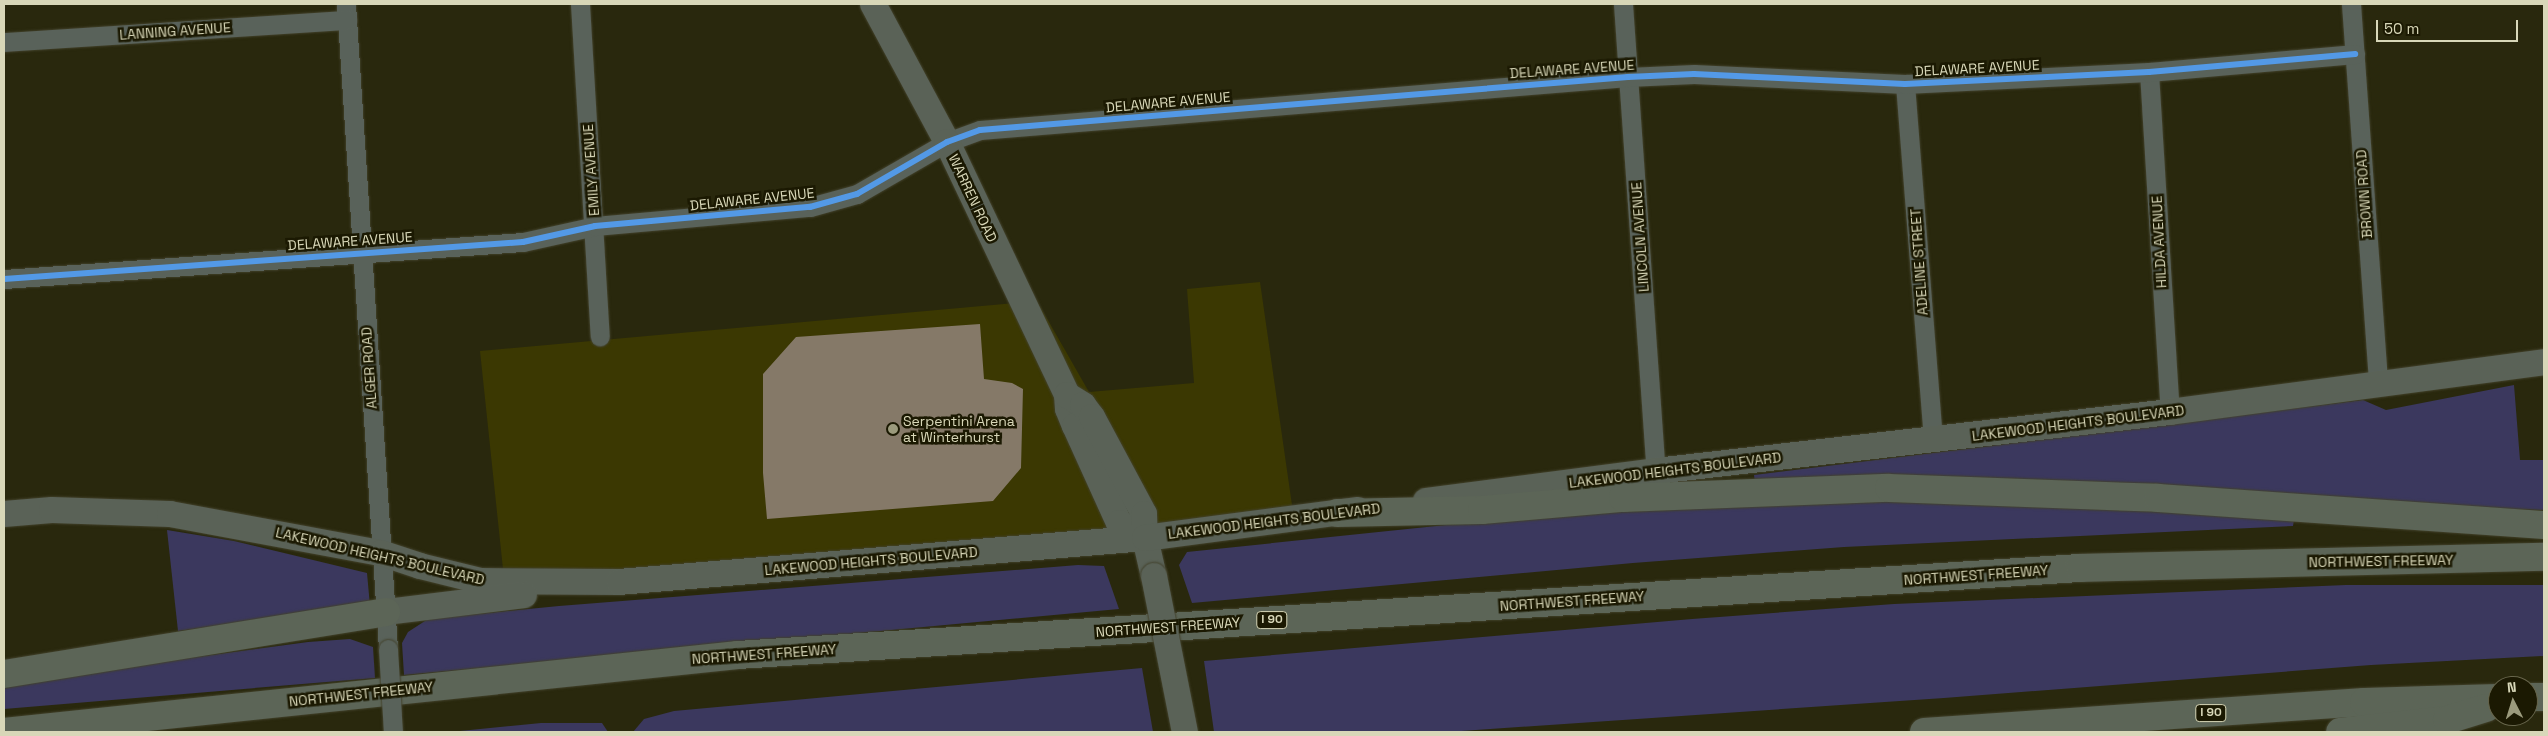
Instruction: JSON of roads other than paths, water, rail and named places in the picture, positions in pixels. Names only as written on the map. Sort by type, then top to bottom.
[{"type":"highway","points":[[1337,513],[1482,510],[1623,498],[1889,488],[2158,498],[2544,525]]},
{"type":"highway","name":"NORTHWEST FREEWAY","points":[[4,732],[738,655],[2080,568],[2544,557]]},
{"type":"highway","points":[[4,674],[386,612]]},
{"type":"highway","name":"I 90","points":[[1924,732],[2364,702],[2488,698]]},
{"type":"highway","points":[[2340,732],[2447,720],[2488,707]]},
{"type":"main road","name":"WARREN ROAD","points":[[873,4],[947,142],[1067,395],[1068,410],[1119,523],[1146,538]]},
{"type":"main road","name":"LAKEWOOD HEIGHTS BOULEVARD","points":[[4,514],[52,510],[170,514],[381,553],[420,566],[481,581],[619,582],[1146,538],[1656,471],[2170,412],[2544,362]]},
{"type":"main road","points":[[1146,538],[1185,732]]},
{"type":"main road","points":[[386,612],[619,582]]},
{"type":"street","name":"EMILY AVENUE","points":[[580,4],[595,226],[600,336]]},
{"type":"street","name":"LINCOLN AVENUE","points":[[1623,4],[1656,471]]},
{"type":"street","name":"BROWN ROAD","points":[[2351,4],[2378,384]]},
{"type":"street","name":"LANNING AVENUE","points":[[4,42],[347,12]]},
{"type":"street","name":"ALGER ROAD","points":[[347,12],[393,732]]},
{"type":"street","name":"DELAWARE AVENUE","points":[[4,279],[523,242],[595,226],[810,207],[858,194],[947,142],[980,130],[1628,77],[1694,74],[1905,84],[2149,72],[2355,54]]},
{"type":"street","name":"HILDA AVENUE","points":[[2149,72],[2170,412]]},
{"type":"street","name":"ADELINE STREET","points":[[1905,84],[1932,440]]},
{"type":"place","name":"Serpentini Arena at Winterhurst","points":[[893,429]]}]
